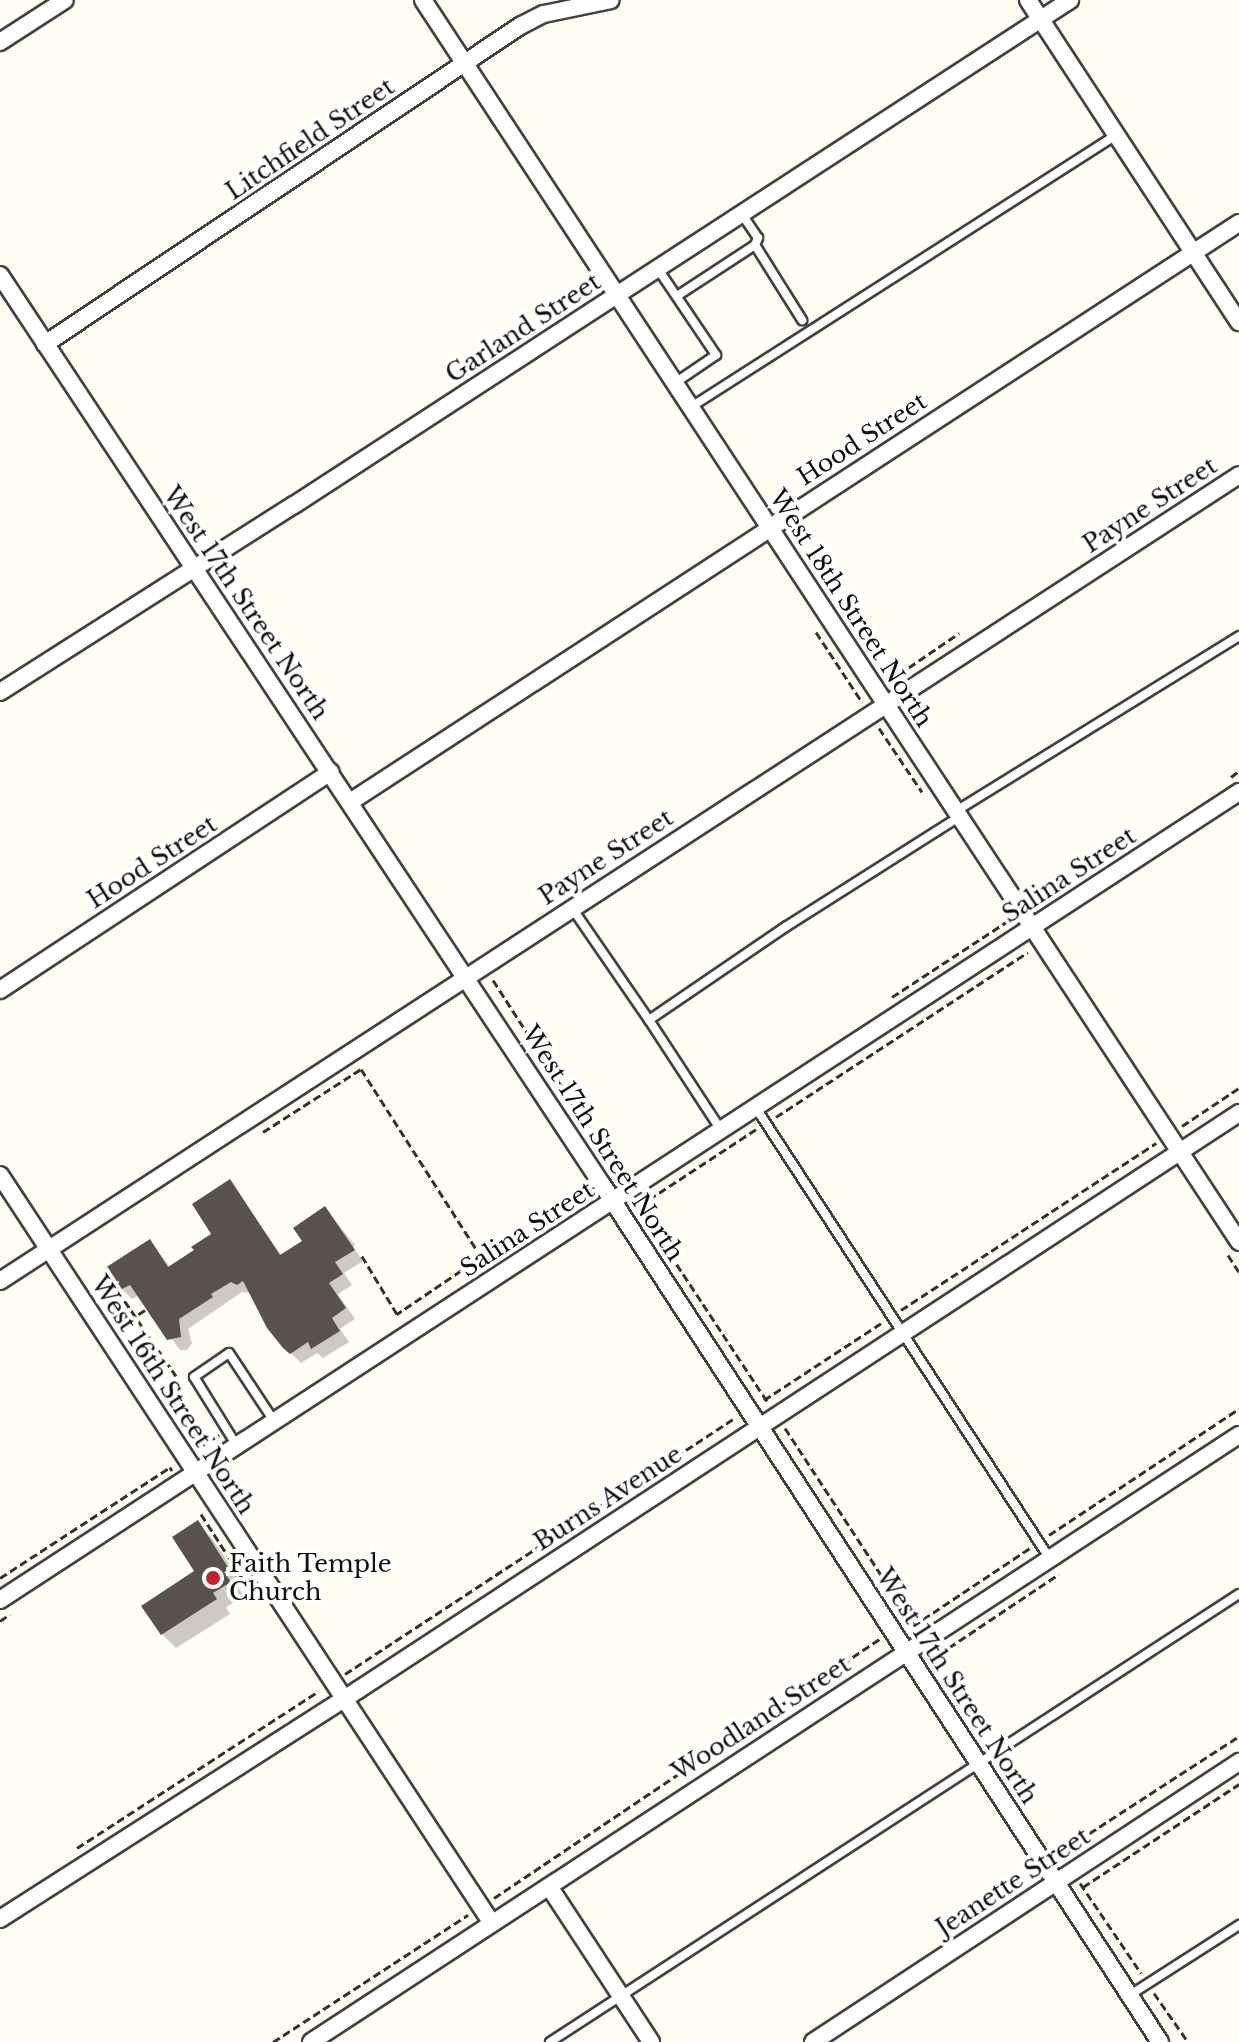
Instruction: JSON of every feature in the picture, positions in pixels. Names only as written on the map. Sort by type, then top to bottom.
[{"type":"street","points":[[0,42],[65,0]]},
{"type":"street","name":"West 18th Street North","points":[[423,0],[1239,1242]]},
{"type":"street","name":"Litchfield Street","points":[[45,344],[520,26],[544,14],[611,0]]},
{"type":"street","points":[[1028,0],[1239,322]]},
{"type":"street","name":"Garland Street","points":[[0,692],[617,296],[1070,0]]},
{"type":"street","name":"Hood Street","points":[[350,802],[1239,223]]},
{"type":"street","name":"West 17th Street North","points":[[0,275],[749,1409],[1160,2042]]},
{"type":"street","name":"Payne Street","points":[[0,1281],[1239,475]]},
{"type":"street","name":"Hood Street","points":[[0,990],[330,772]]},
{"type":"street","name":"Salina Street","points":[[0,1600],[1239,792]]},
{"type":"street","name":"Burns Avenue","points":[[0,1919],[344,1699],[1239,1113]]},
{"type":"street","name":"West 16th Street North","points":[[0,1175],[491,1922]]},
{"type":"street","name":"Woodland Street","points":[[311,2042],[1239,1435]]},
{"type":"street","name":"Jeanette Street","points":[[813,2042],[1239,1762]]},
{"type":"street","points":[[550,1888],[651,2042]]},
{"type":"lane","points":[[691,408],[1116,135]]},
{"type":"lane","points":[[677,296],[755,245],[758,238],[742,214]]},
{"type":"lane","points":[[755,245],[802,320]]},
{"type":"lane","points":[[658,269],[716,355],[675,383]]},
{"type":"lane","points":[[649,1020],[958,814],[1239,636]]},
{"type":"lane","points":[[572,908],[722,1131]]},
{"type":"lane","points":[[756,1108],[1050,1559]]},
{"type":"lane","points":[[237,1447],[194,1377],[229,1353],[274,1422]]},
{"type":"lane","points":[[550,2042],[980,1766],[1132,1661],[1239,1594]]},
{"type":"lane","points":[[1130,1996],[1239,1925]]},
{"type":"path","points":[[639,1206],[1028,952]]},
{"type":"path","points":[[255,1136],[361,1069],[481,1257],[397,1314],[360,1253]]},
{"type":"path","points":[[66,1856],[1239,1088]]},
{"type":"path","points":[[90,1294],[111,1281],[176,1376]]},
{"type":"path","points":[[114,1330],[145,1310]]},
{"type":"path","points":[[273,2042],[893,1633],[915,1625],[1239,1409]]},
{"type":"path","points":[[198,1509],[251,1592]]},
{"type":"path","points":[[0,1621],[13,1613]]},
{"type":"path","points":[[1043,1862],[1239,1736]]},
{"type":"path","points":[[1083,1887],[1239,1784]]},
{"type":"path","points":[[1059,1853],[1188,2042]]},
{"type":"building","points":[[230,1179],[280,1255],[302,1241],[293,1228],[325,1206],[355,1250],[335,1262],[343,1274],[329,1283],[346,1308],[332,1318],[340,1331],[311,1349],[308,1342],[290,1354],[283,1348],[267,1328],[243,1281],[237,1285],[231,1282],[211,1294],[213,1297],[179,1319],[181,1337],[167,1340],[130,1285],[120,1290],[105,1268],[150,1239],[168,1267],[194,1250],[191,1247],[211,1234],[192,1204]]},
{"type":"building","name":"Faith Temple Church","points":[[198,1520],[229,1569],[224,1572],[231,1582],[213,1593],[217,1599],[161,1635],[141,1606],[194,1571],[172,1537]]},
{"type":"place","name":"Faith Temple Church","points":[[213,1578]]}]
